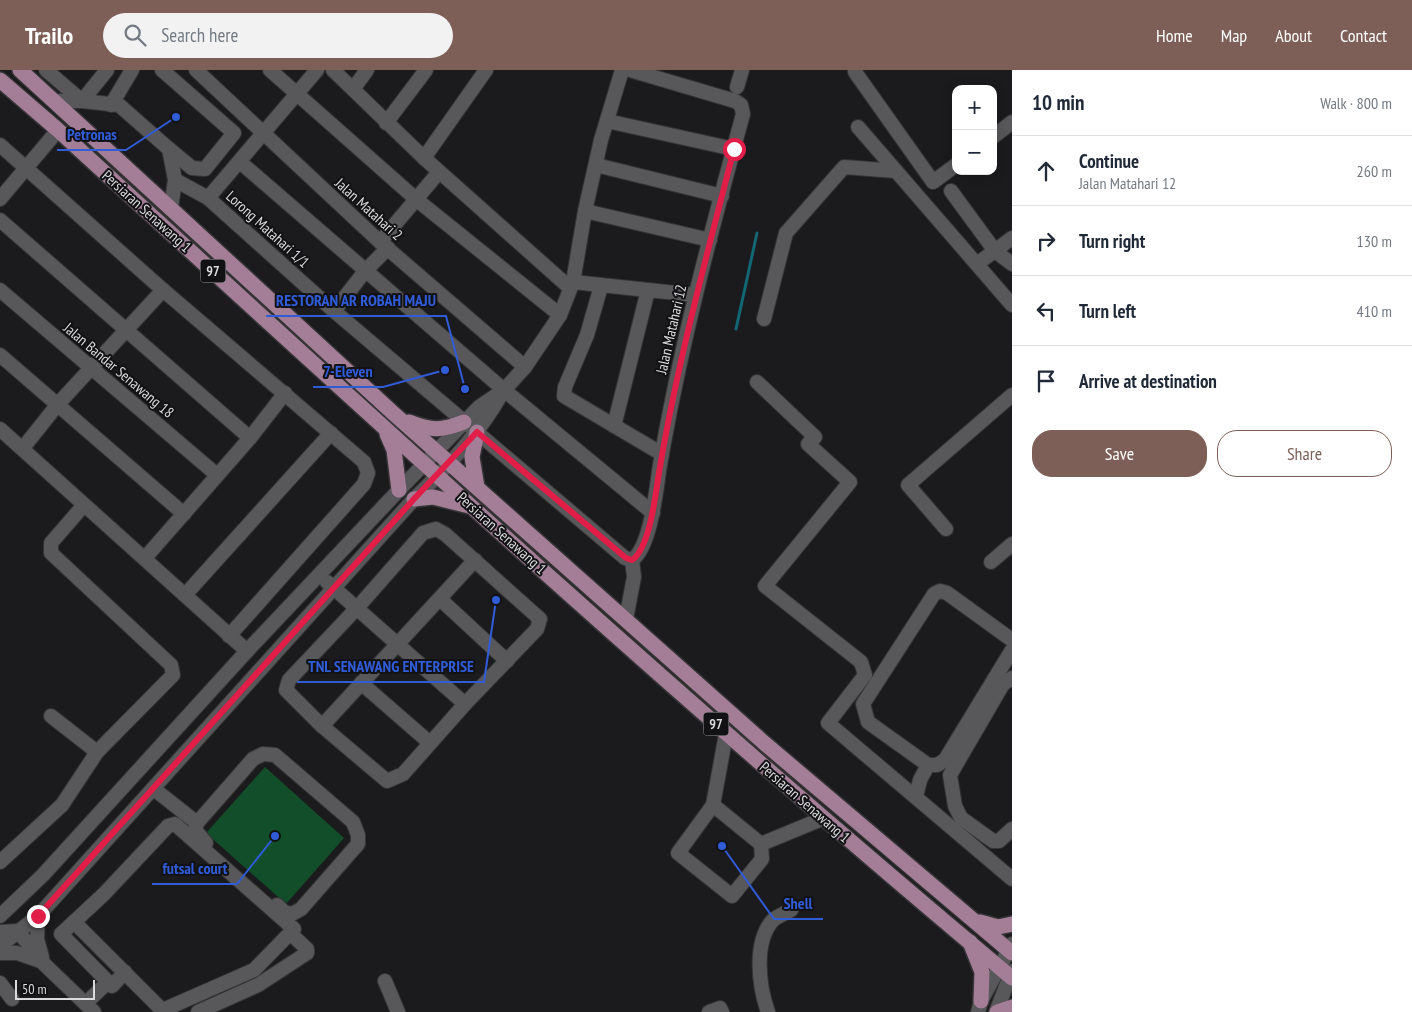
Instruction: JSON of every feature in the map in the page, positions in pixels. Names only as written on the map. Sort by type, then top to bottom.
[{"type":"main road","name":"Persiaran Senawang 1","points":[[20,70],[437,452],[763,742],[1011,949]]},
{"type":"main road","name":"Persiaran Senawang 1","points":[[0,80],[58,130],[424,464],[726,734],[1008,973]]},
{"type":"main road","points":[[399,417],[425,428],[444,430],[464,422]]},
{"type":"main road","points":[[383,426],[394,450],[399,490]]},
{"type":"main road","points":[[477,432],[472,457],[477,486]]},
{"type":"main road","points":[[414,499],[447,499],[473,507]]},
{"type":"main road","points":[[976,921],[998,927],[1012,924]]},
{"type":"main road","points":[[969,941],[982,972],[980,1007]]},
{"type":"main road","points":[[997,1012],[1012,1007]]},
{"type":"street","points":[[46,70],[82,101]]},
{"type":"street","points":[[82,101],[107,70]]},
{"type":"street","points":[[111,104],[132,70]]},
{"type":"street","points":[[54,101],[82,101],[120,105],[192,168],[205,169],[234,133],[162,70]]},
{"type":"street","name":"Jalan Matahari 2","points":[[196,70],[384,245],[525,366]]},
{"type":"street","points":[[270,70],[417,200],[560,315]]},
{"type":"street","points":[[208,198],[318,70]]},
{"type":"street","points":[[333,70],[439,172],[572,285],[696,295]]},
{"type":"street","points":[[353,89],[367,70]]},
{"type":"street","points":[[386,123],[426,70]]},
{"type":"street","points":[[424,158],[486,70]]},
{"type":"street","points":[[0,946],[38,916],[154,790],[414,499],[450,463],[477,432],[504,390],[525,366],[560,315],[572,285],[585,211],[622,70]]},
{"type":"street","points":[[630,70],[670,76]]},
{"type":"street","points":[[737,87],[742,70]]},
{"type":"street","points":[[856,72],[933,182],[952,168]]},
{"type":"street","name":"Jalan Matahari 12","points":[[632,560],[639,555],[653,513],[670,408],[696,295],[743,114],[741,104],[670,76]]},
{"type":"street","points":[[607,122],[734,149]]},
{"type":"street","points":[[997,134],[1012,122]]},
{"type":"street","points":[[858,127],[1012,305]]},
{"type":"street","points":[[0,199],[58,130]]},
{"type":"street","points":[[0,145],[163,290],[364,462],[368,473],[364,484],[229,636]]},
{"type":"street","points":[[170,149],[175,180],[171,208]]},
{"type":"street","points":[[240,162],[504,390],[653,513]]},
{"type":"street","points":[[596,165],[722,196]]},
{"type":"street","points":[[764,319],[786,233],[844,168],[896,171]]},
{"type":"street","points":[[334,311],[439,172]]},
{"type":"street","name":"Lorong Matahari 1/1","points":[[175,180],[208,198],[334,311],[464,422],[626,558],[632,560]]},
{"type":"street","points":[[951,191],[995,250],[1012,264]]},
{"type":"street","points":[[585,211],[710,240]]},
{"type":"street","points":[[0,220],[250,438]]},
{"type":"street","points":[[977,264],[1012,238]]},
{"type":"street","points":[[601,286],[587,335],[564,387],[564,396],[662,454]]},
{"type":"street","name":"Jalan Bandar Senawang 18","points":[[0,290],[217,475]]},
{"type":"street","points":[[23,448],[58,404],[163,290]]},
{"type":"street","points":[[614,426],[648,290]]},
{"type":"street","points":[[0,355],[184,514]]},
{"type":"street","points":[[757,382],[814,437],[808,444],[850,482],[765,586],[861,662],[865,675],[828,723],[1012,879]]},
{"type":"street","points":[[0,916],[43,876],[247,651],[464,422],[479,407],[504,390]]},
{"type":"street","points":[[145,558],[250,438],[285,393]]},
{"type":"street","points":[[946,529],[908,485],[1012,395]]},
{"type":"street","points":[[0,429],[247,651]]},
{"type":"street","points":[[185,595],[332,433]]},
{"type":"street","points":[[0,862],[62,805],[97,752],[174,675],[171,666],[51,553],[51,543],[84,505]]},
{"type":"street","points":[[436,529],[445,534],[475,560],[540,619],[537,629],[465,704],[403,774],[387,781],[322,726],[286,690],[289,680],[357,608],[423,533],[436,529]]},
{"type":"street","points":[[991,562],[1012,544]]},
{"type":"street","points":[[322,726],[475,560]]},
{"type":"street","points":[[626,619],[634,577],[632,560]]},
{"type":"street","points":[[319,575],[465,704]]},
{"type":"street","points":[[1012,640],[947,593],[940,591],[934,594],[863,704],[868,722],[928,765],[937,764],[945,760],[1012,650]]},
{"type":"street","points":[[440,599],[507,661]]},
{"type":"street","points":[[1012,678],[1004,684],[950,775],[955,806],[960,818],[993,841],[999,841],[1012,829]]},
{"type":"street","points":[[362,684],[430,743]]},
{"type":"street","points":[[51,716],[97,752]]},
{"type":"street","points":[[714,806],[761,844],[762,860],[732,896],[678,853],[714,806],[726,734]]},
{"type":"street","points":[[263,754],[275,755],[353,822],[358,835],[358,844],[301,909],[292,914],[284,912],[200,838],[195,830],[197,824],[253,760],[263,754]]},
{"type":"street","points":[[916,796],[920,780],[928,765]]},
{"type":"street","points":[[154,790],[197,824]]},
{"type":"street","points":[[761,844],[824,818]]},
{"type":"street","points":[[74,922],[125,972],[163,1011],[254,970],[290,934],[293,927],[175,824],[168,826],[104,894],[61,934],[112,986],[125,972]]},
{"type":"street","points":[[768,1012],[761,977],[762,941],[774,920],[791,910]]},
{"type":"street","points":[[38,916],[37,939],[43,963]]},
{"type":"street","points":[[0,932],[18,931]]},
{"type":"street","points":[[18,931],[43,963],[90,1007],[108,982]]},
{"type":"street","points":[[198,1012],[258,985],[307,953],[307,949],[290,934]]},
{"type":"street","points":[[997,1012],[1008,973],[1011,949]]},
{"type":"street","points":[[0,953],[18,953],[43,963]]},
{"type":"street","points":[[980,1007],[1008,973]]},
{"type":"street","points":[[385,981],[398,1012]]},
{"type":"street","points":[[0,983],[12,999]]},
{"type":"street","points":[[709,1012],[720,1008],[722,1012]]},
{"type":"green space","points":[[265,767],[344,838],[286,904],[206,833]]},
{"type":"waterway","points":[[736,329],[757,233]]},
{"type":"place","name":"Petronas","points":[[176,117]]},
{"type":"place","name":"7-Eleven","points":[[445,370]]},
{"type":"place","name":"RESTORAN AR ROBAH MAJU","points":[[465,389]]},
{"type":"place","name":"TNL SENAWANG ENTERPRISE","points":[[496,600]]},
{"type":"place","name":"futsal court","points":[[275,836]]},
{"type":"place","name":"Shell","points":[[722,846]]},
{"type":"route","points":[[38,916],[154,790],[414,499],[438,476],[477,432],[626,558],[632,560],[639,555],[653,513],[670,408],[680,362],[734,149]]}]
